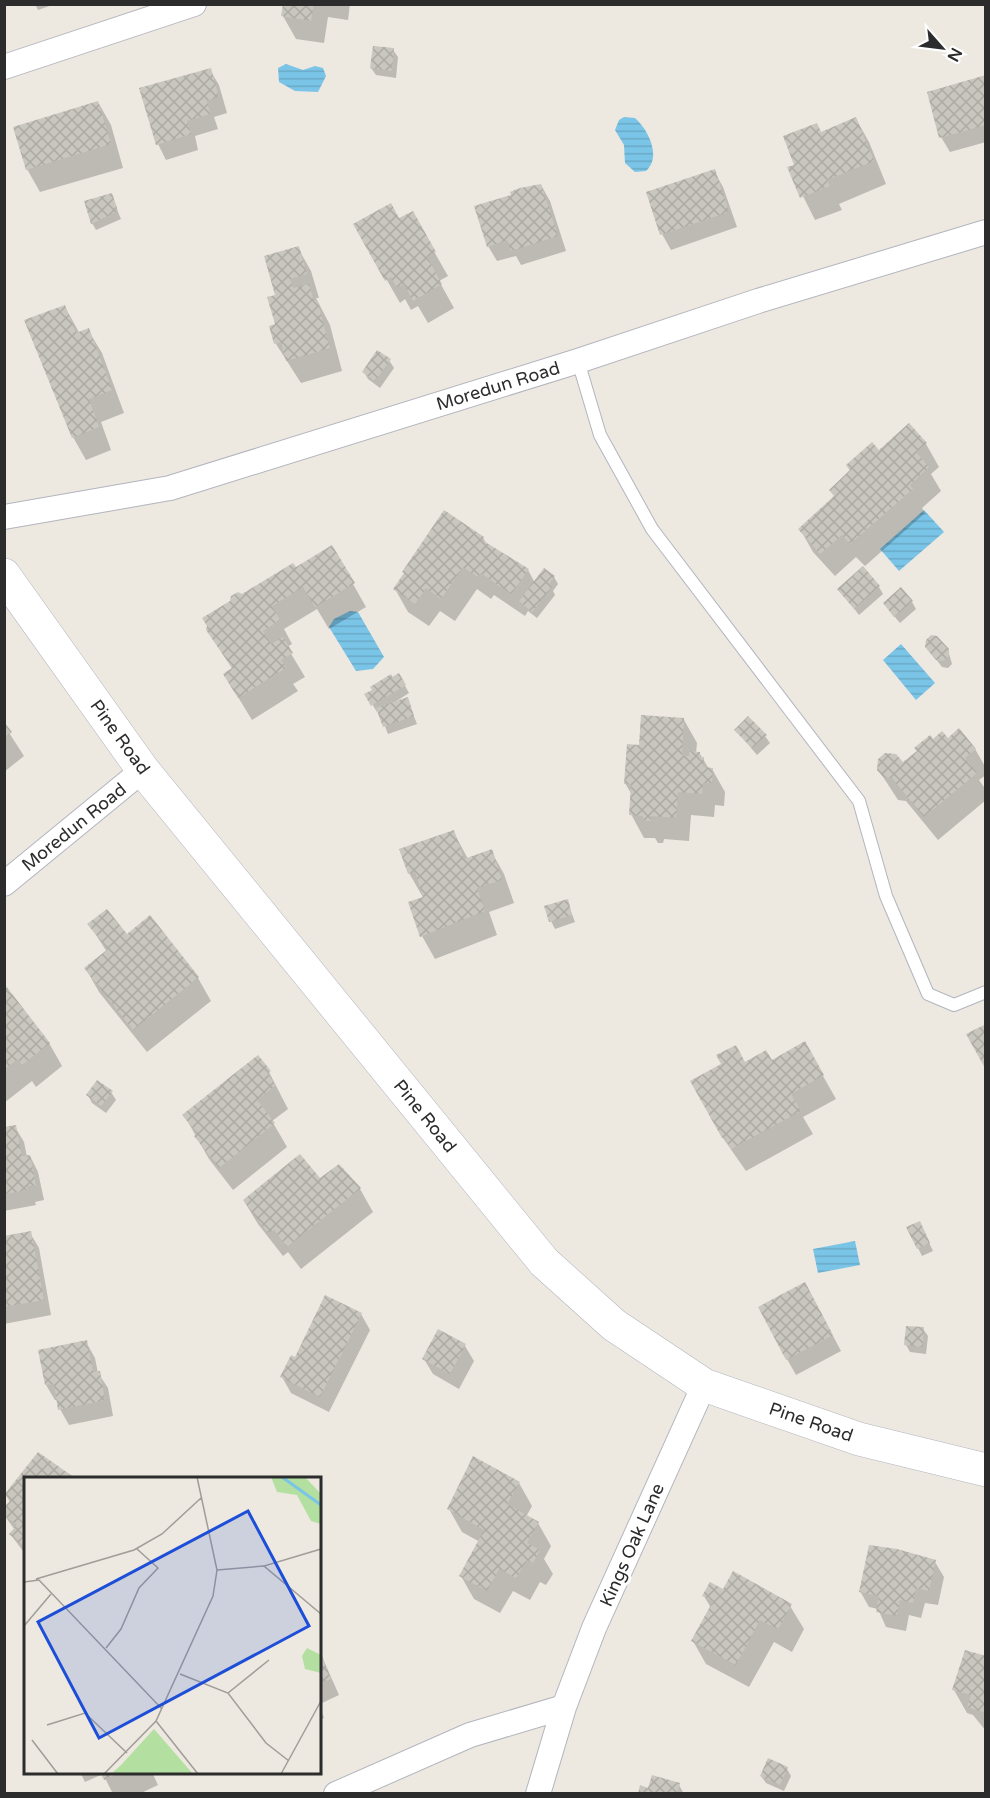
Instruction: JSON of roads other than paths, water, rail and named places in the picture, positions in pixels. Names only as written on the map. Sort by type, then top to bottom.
[{"type":"street","points":[[4,67],[194,4]]},
{"type":"street","name":"Moredun Road","points":[[4,517],[170,489],[578,361],[758,301],[986,232]]},
{"type":"street","name":"Pine Road","points":[[4,575],[142,770],[544,1262],[614,1324],[704,1385],[859,1439],[986,1470]]},
{"type":"street","name":"Moredun Road","points":[[4,884],[142,770]]},
{"type":"street","name":"Kings Oak Lane","points":[[538,1794],[564,1707],[594,1628],[704,1385]]},
{"type":"street","points":[[336,1794],[470,1735],[564,1707]]},
{"type":"lane","points":[[578,361],[600,435],[652,529],[859,801],[886,896],[928,993],[954,1005],[986,992]]},
{"type":"water","points":[[286,64],[303,70],[315,66],[323,68],[326,76],[318,92],[295,91],[279,82],[278,68]]},
{"type":"water","points":[[624,117],[635,118],[651,143],[653,158],[646,171],[635,172],[625,163],[624,145],[615,130],[619,120]]},
{"type":"water","points":[[924,510],[944,532],[899,571],[880,549]]},
{"type":"water","points":[[350,611],[358,612],[384,657],[373,669],[356,671],[329,627],[334,619]]},
{"type":"water","points":[[901,644],[935,683],[916,700],[883,660]]},
{"type":"water","points":[[855,1241],[860,1265],[818,1273],[813,1249]]}]
